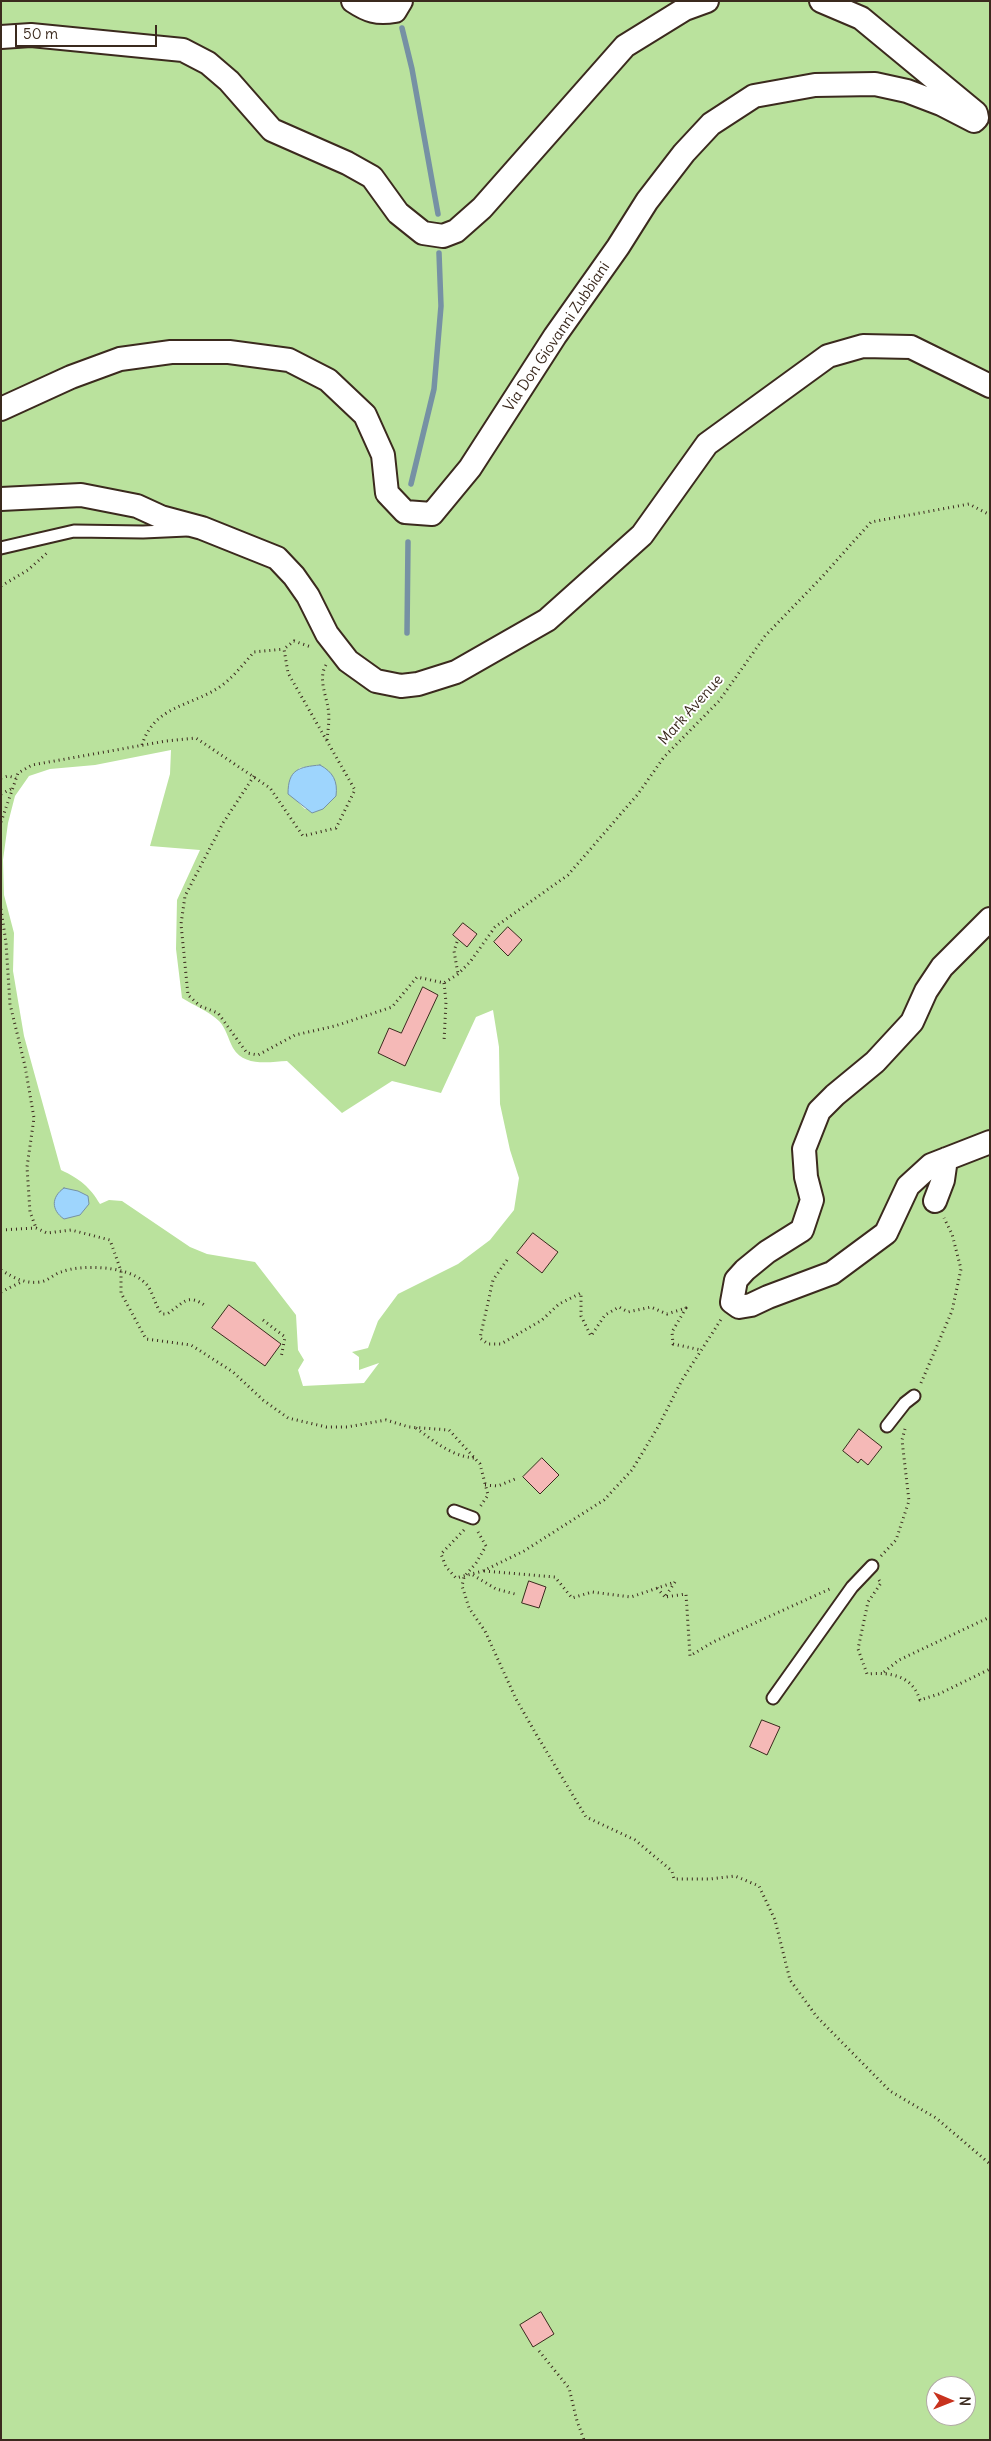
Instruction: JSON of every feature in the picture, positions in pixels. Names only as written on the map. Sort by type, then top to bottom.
[{"type":"street","points":[[354,1],[368,11],[382,13],[395,11],[401,1]]},
{"type":"street","points":[[1,37],[31,35],[183,50],[208,63],[229,81],[272,130],[347,163],[372,177],[398,213],[409,223],[423,233],[443,236],[456,231],[482,208],[625,46],[685,9],[708,1]]},
{"type":"street","name":"Via Don Giovanni Zubbiani","points":[[1,409],[71,377],[120,360],[171,352],[229,352],[289,360],[328,380],[365,415],[382,454],[387,493],[405,512],[432,514],[470,468],[555,336],[618,247],[647,201],[684,153],[711,124],[754,96],[815,85],[876,84],[907,90],[941,104],[974,121],[977,118],[976,112],[861,18],[821,1]]},
{"type":"street","points":[[1,498],[82,495],[137,506],[161,517],[202,528],[277,558],[294,576],[308,596],[327,634],[348,662],[376,681],[401,686],[418,684],[456,672],[548,620],[642,535],[707,444],[828,356],[863,346],[911,347],[990,386]]},
{"type":"street","points":[[990,919],[942,967],[926,991],[912,1022],[874,1062],[834,1095],[819,1111],[804,1149],[806,1177],[812,1200],[802,1230],[767,1252],[745,1270],[736,1280],[732,1302],[739,1307],[751,1305],[832,1273],[886,1233],[908,1186],[931,1165],[990,1142]]},
{"type":"street","points":[[935,1201],[943,1180],[946,1159]]},
{"type":"lane","points":[[1,548],[74,531],[143,532],[202,528]]},
{"type":"lane","points":[[887,1426],[905,1403],[914,1396]]},
{"type":"lane","points":[[454,1511],[471,1521]]},
{"type":"lane","points":[[772,1698],[852,1587],[872,1566]]},
{"type":"path","name":"Mark Avenue","points":[[444,983],[458,974],[470,962],[495,927],[568,875],[638,794],[664,757],[719,701],[765,636],[821,578],[871,522],[968,504],[990,515]]},
{"type":"path","points":[[1,586],[28,570]]},
{"type":"path","points":[[142,746],[146,733],[159,716],[225,683],[254,652],[284,649],[294,641],[313,648],[316,654]]},
{"type":"path","points":[[1,822],[11,788],[18,773],[32,765],[46,761],[89,756],[196,738],[270,788],[303,836],[336,828],[355,790],[288,673],[284,649]]},
{"type":"path","points":[[320,659],[332,670]]},
{"type":"path","points":[[326,665],[323,672],[323,693],[328,708],[327,740]]},
{"type":"path","points":[[1,778],[8,776],[16,778]]},
{"type":"path","points":[[254,776],[223,823],[185,896],[181,924],[188,995],[200,1006],[218,1013],[247,1053],[258,1055],[295,1035],[335,1026],[392,1007],[417,977],[444,983],[446,1002],[444,1042]]},
{"type":"path","points":[[1,794],[11,788]]},
{"type":"path","points":[[1,909],[7,954],[10,1004],[25,1066],[34,1118],[27,1167],[30,1212],[36,1228]]},
{"type":"path","points":[[457,942],[454,951],[458,974]]},
{"type":"path","points":[[1,955],[7,954]]},
{"type":"path","points":[[1,1230],[36,1228],[47,1233],[71,1230],[110,1240],[121,1271],[120,1293],[146,1339],[191,1345],[233,1372],[263,1400],[288,1418],[326,1427],[347,1427],[386,1420],[415,1427],[449,1430],[480,1464],[488,1495],[471,1521],[441,1554],[446,1567],[456,1578],[483,1571],[524,1551],[604,1500],[632,1470],[658,1427],[682,1380],[732,1302]]},
{"type":"path","points":[[507,1260],[493,1280],[480,1338],[488,1344],[501,1344],[542,1320],[559,1304],[582,1293],[581,1316],[591,1336],[605,1315],[619,1307],[628,1312],[651,1307],[667,1314],[686,1308],[672,1332],[673,1344],[701,1350]]},
{"type":"path","points":[[1,1292],[22,1282],[42,1282],[61,1272],[88,1267],[121,1271],[144,1281],[162,1314],[166,1314],[189,1299],[196,1300],[207,1307]]},
{"type":"path","points":[[1,1270],[22,1282]]},
{"type":"path","points":[[263,1320],[285,1338],[281,1358]]},
{"type":"path","points":[[415,1427],[448,1451],[462,1457],[474,1458]]},
{"type":"path","points":[[485,1485],[498,1486],[514,1479]]},
{"type":"path","points":[[471,1521],[486,1546],[476,1563],[464,1577],[462,1586],[469,1608],[485,1631],[516,1699],[586,1817],[635,1840],[672,1871],[674,1879],[710,1879],[735,1876],[759,1886],[775,1920],[790,1980],[817,2017],[890,2091],[936,2118],[990,2164]]},
{"type":"path","points":[[872,1566],[881,1583],[868,1602],[858,1648],[867,1674],[883,1672],[905,1678],[918,1694],[920,1700],[939,1694],[990,1669]]},
{"type":"path","points":[[483,1571],[555,1577],[572,1598],[592,1592],[631,1597],[675,1582],[666,1597]]},
{"type":"path","points":[[472,1574],[496,1589],[515,1594]]},
{"type":"path","points":[[666,1597],[686,1594],[690,1656],[713,1642],[835,1587]]},
{"type":"path","points":[[657,1588],[666,1597]]},
{"type":"path","points":[[883,1672],[899,1660],[990,1617]]},
{"type":"path","points":[[539,2351],[569,2388],[584,2440]]},
{"type":"green space","points":[[1,1],[990,1],[990,2440],[1,2440]],"holes":[[[171,750],[170,774],[150,846],[200,850],[177,900],[176,949],[182,998],[215,1017],[225,1030],[233,1048],[238,1054],[250,1061],[287,1061],[342,1113],[392,1081],[441,1093],[476,1017],[493,1010],[499,1047],[500,1104],[510,1150],[519,1178],[514,1210],[490,1240],[458,1264],[398,1294],[378,1321],[368,1348],[352,1352],[359,1357],[359,1370],[379,1363],[364,1383],[303,1386],[298,1370],[304,1360],[298,1350],[296,1315],[255,1262],[207,1254],[190,1247],[122,1201],[109,1200],[100,1204],[84,1184],[61,1170],[24,1036],[13,971],[14,933],[4,895],[3,860],[8,823],[15,796],[29,776],[50,769],[95,765]],[[320,765],[336,796],[323,809],[305,809],[298,802],[299,768]]]},
{"type":"water","points":[[320,765],[334,778],[336,796],[323,809],[312,813],[288,794],[290,779],[301,768]]},
{"type":"water","points":[[64,1188],[78,1191],[88,1196],[89,1204],[80,1215],[64,1219],[57,1212],[54,1204],[55,1199]]},
{"type":"building","points":[[463,923],[477,934],[467,947],[453,935]]},
{"type":"building","points":[[508,927],[522,940],[508,956],[494,942]]},
{"type":"building","points":[[423,987],[438,995],[405,1066],[378,1053],[389,1028],[401,1033]]},
{"type":"building","points":[[533,1233],[558,1252],[542,1273],[517,1253]]},
{"type":"building","points":[[229,1305],[281,1344],[265,1366],[212,1328]]},
{"type":"building","points":[[859,1429],[882,1447],[868,1465],[861,1459],[858,1463],[843,1451]]},
{"type":"building","points":[[542,1458],[559,1475],[540,1494],[523,1477]]},
{"type":"building","points":[[529,1581],[546,1587],[539,1608],[522,1603]]},
{"type":"building","points":[[762,1720],[780,1727],[767,1755],[750,1747]]},
{"type":"building","points":[[541,2312],[554,2334],[533,2347],[520,2325]]},
{"type":"waterway","points":[[402,28],[412,69],[438,214]]},
{"type":"waterway","points":[[411,484],[434,389],[441,306],[439,253]]},
{"type":"waterway","points":[[407,633],[408,542]]}]
